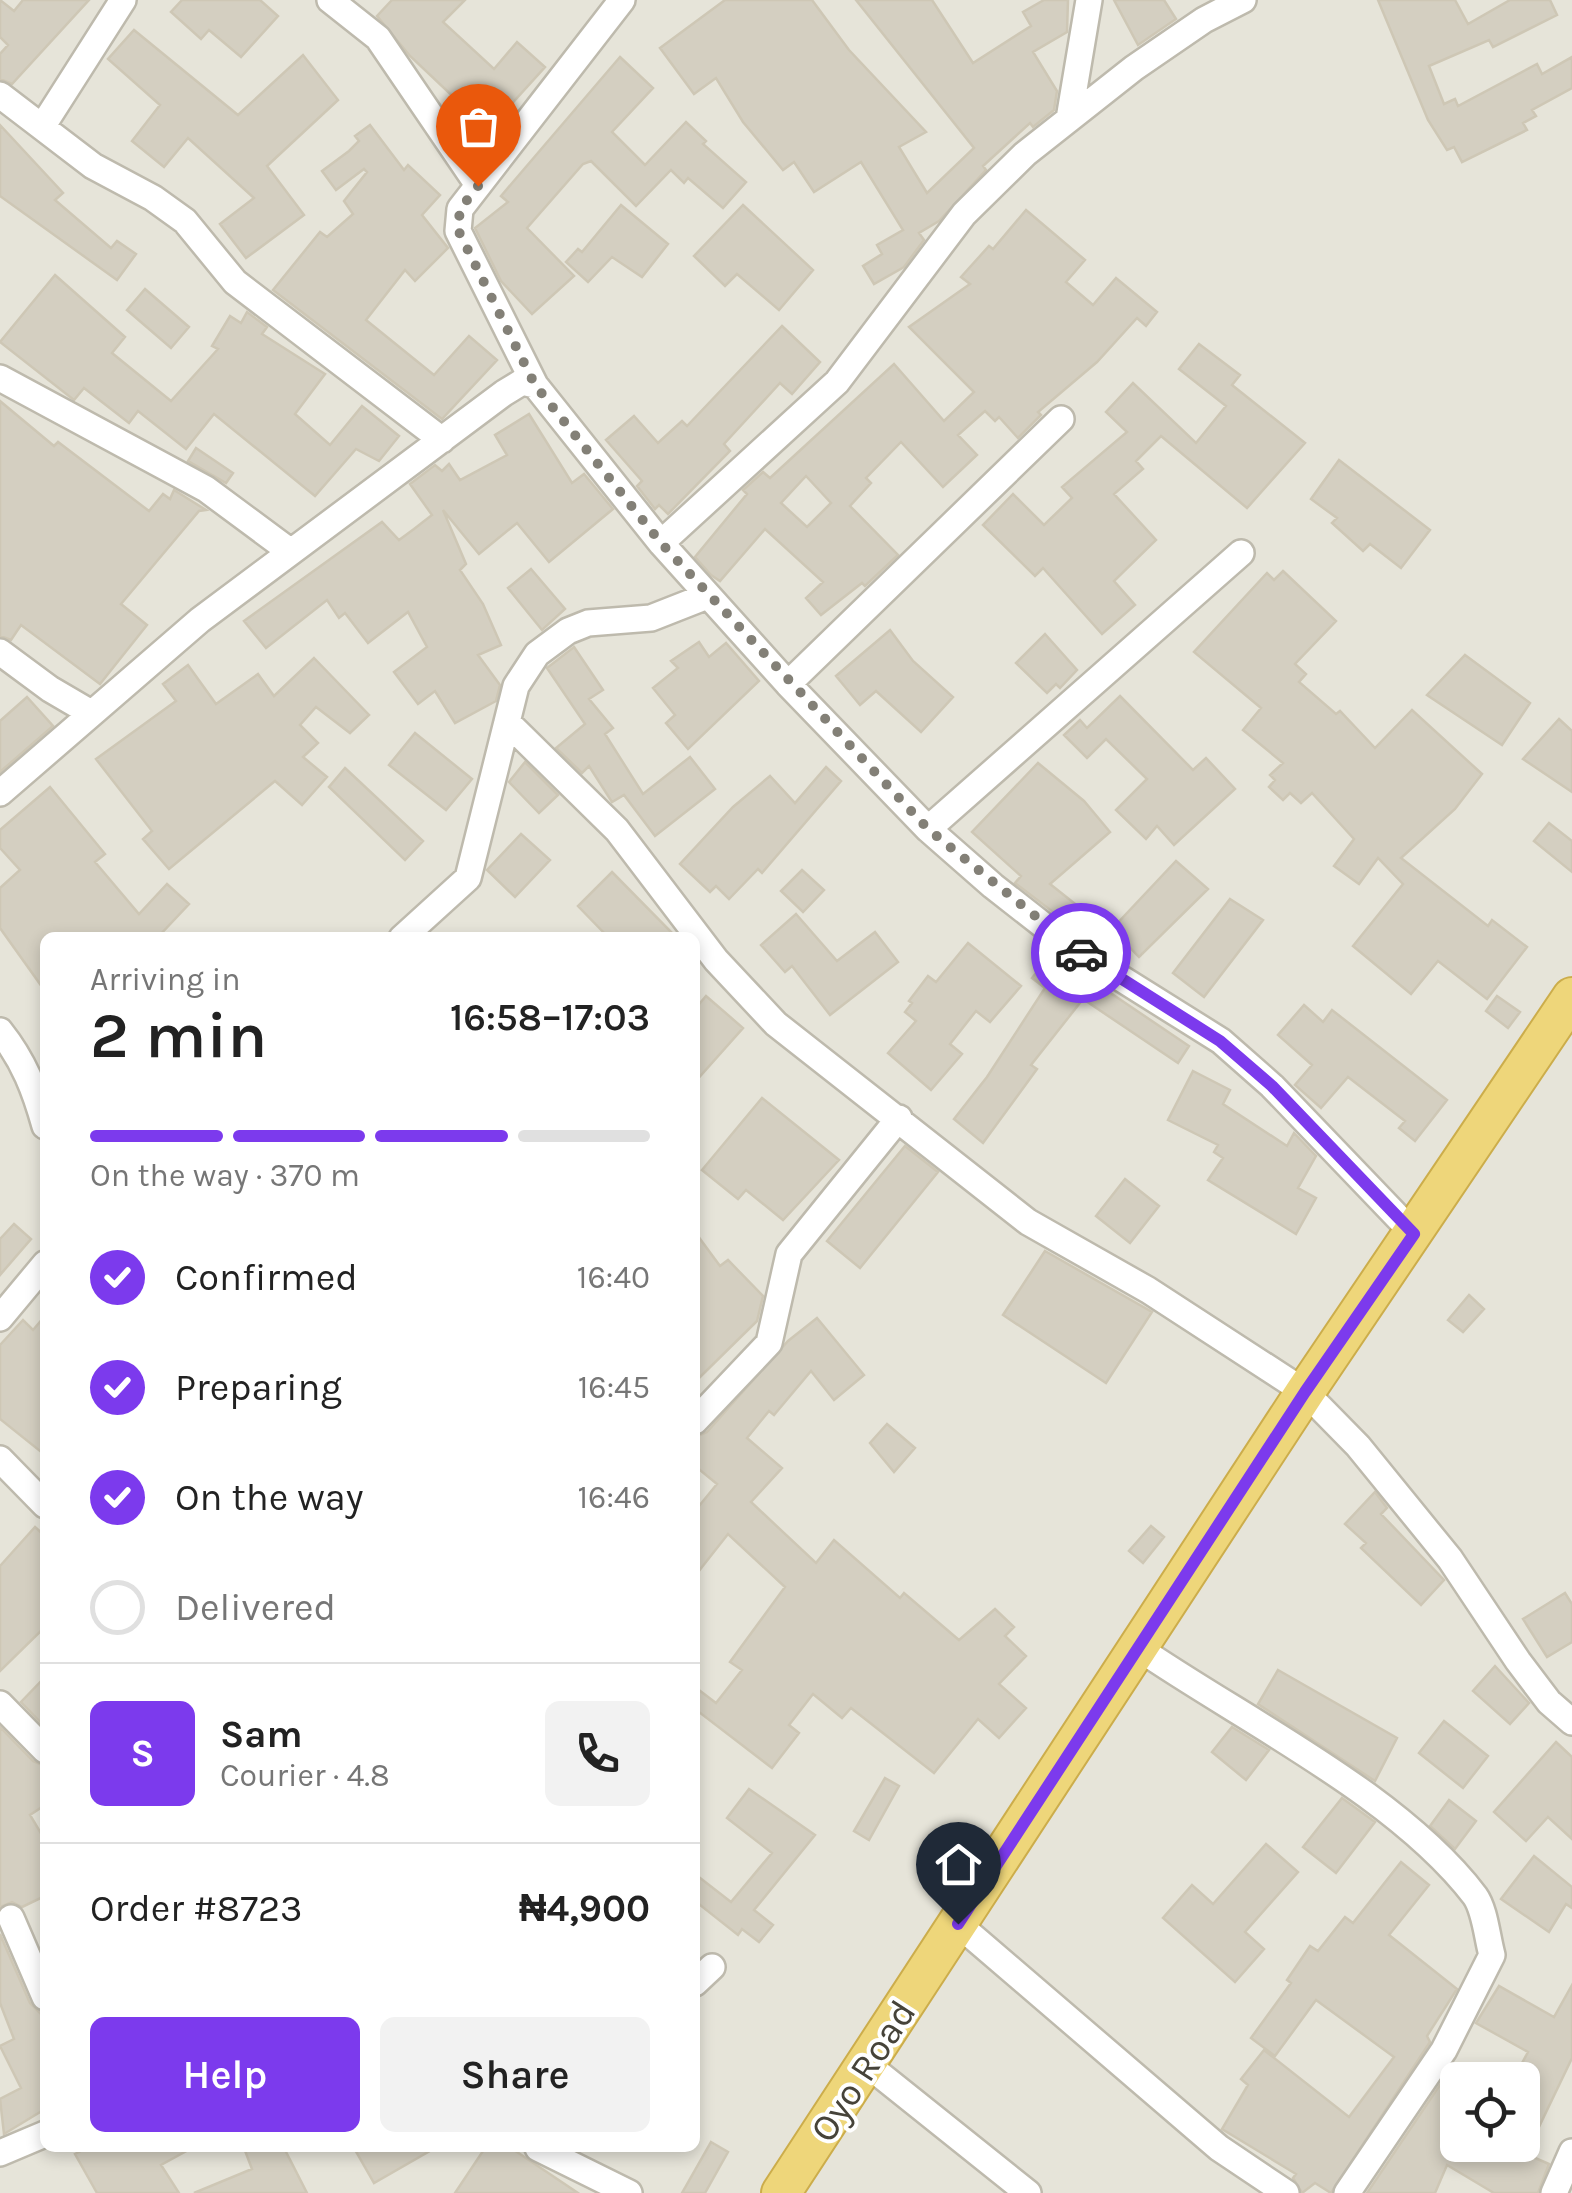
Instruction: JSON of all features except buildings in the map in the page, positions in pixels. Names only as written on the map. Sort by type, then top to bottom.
[{"type":"highway","name":"Oyo Road","points":[[781,2193],[1305,1392],[1572,997]]},
{"type":"street","points":[[42,127],[123,0]]},
{"type":"street","points":[[330,0],[378,38],[478,186]]},
{"type":"street","points":[[622,0],[460,209],[458,230],[535,385],[707,596],[928,829],[1071,947],[1220,1041],[1272,1086],[1414,1234]]},
{"type":"street","points":[[1069,119],[1089,0]]},
{"type":"street","points":[[661,543],[837,382],[964,214],[1024,154],[1148,58],[1243,0]]},
{"type":"street","points":[[0,96],[93,166],[154,198],[185,221],[235,282],[442,440]]},
{"type":"street","points":[[0,378],[206,489],[291,552]]},
{"type":"street","points":[[0,794],[200,620],[522,382],[535,385]]},
{"type":"street","points":[[788,684],[1061,418]]},
{"type":"street","points":[[928,829],[1240,553]]},
{"type":"street","points":[[409,932],[468,878],[516,686],[538,654],[568,631],[588,623],[650,618],[707,596]]},
{"type":"street","points":[[0,652],[50,690],[91,713]]},
{"type":"street","points":[[507,722],[617,830],[695,932]]},
{"type":"street","points":[[700,939],[776,1024],[1028,1222],[1148,1290],[1305,1392],[1358,1446],[1450,1559],[1548,1702],[1572,1722]]},
{"type":"street","points":[[0,1031],[25,1062],[29,1082],[40,1100]]},
{"type":"street","points":[[700,1416],[769,1344],[789,1254],[899,1118]]},
{"type":"street","points":[[0,1318],[40,1270]]},
{"type":"street","points":[[0,1459],[40,1500]]},
{"type":"street","points":[[1140,1648],[1369,1798],[1426,1844],[1478,1899],[1492,1955],[1444,2050],[1347,2193]]},
{"type":"street","points":[[0,1704],[40,1745]]},
{"type":"street","points":[[11,1918],[40,1985]]},
{"type":"street","points":[[958,1924],[1219,2148],[1286,2193]]},
{"type":"street","points":[[868,2065],[1028,2193]]},
{"type":"street","points":[[0,2153],[40,2136]]},
{"type":"street","points":[[552,2152],[628,2193]]},
{"type":"street","points":[[1554,2193],[1572,2152]]},
{"type":"shaded area","points":[[0,0],[1572,0],[1572,2193],[0,2193]]},
{"type":"way so far","points":[[478,186],[460,209],[458,230],[478,278],[535,385],[546,393],[661,543],[788,684],[928,829],[992,886],[1081,953]]},
{"type":"route","points":[[958,1924],[1305,1392],[1414,1234],[1272,1086],[1220,1041],[1081,953]]}]
